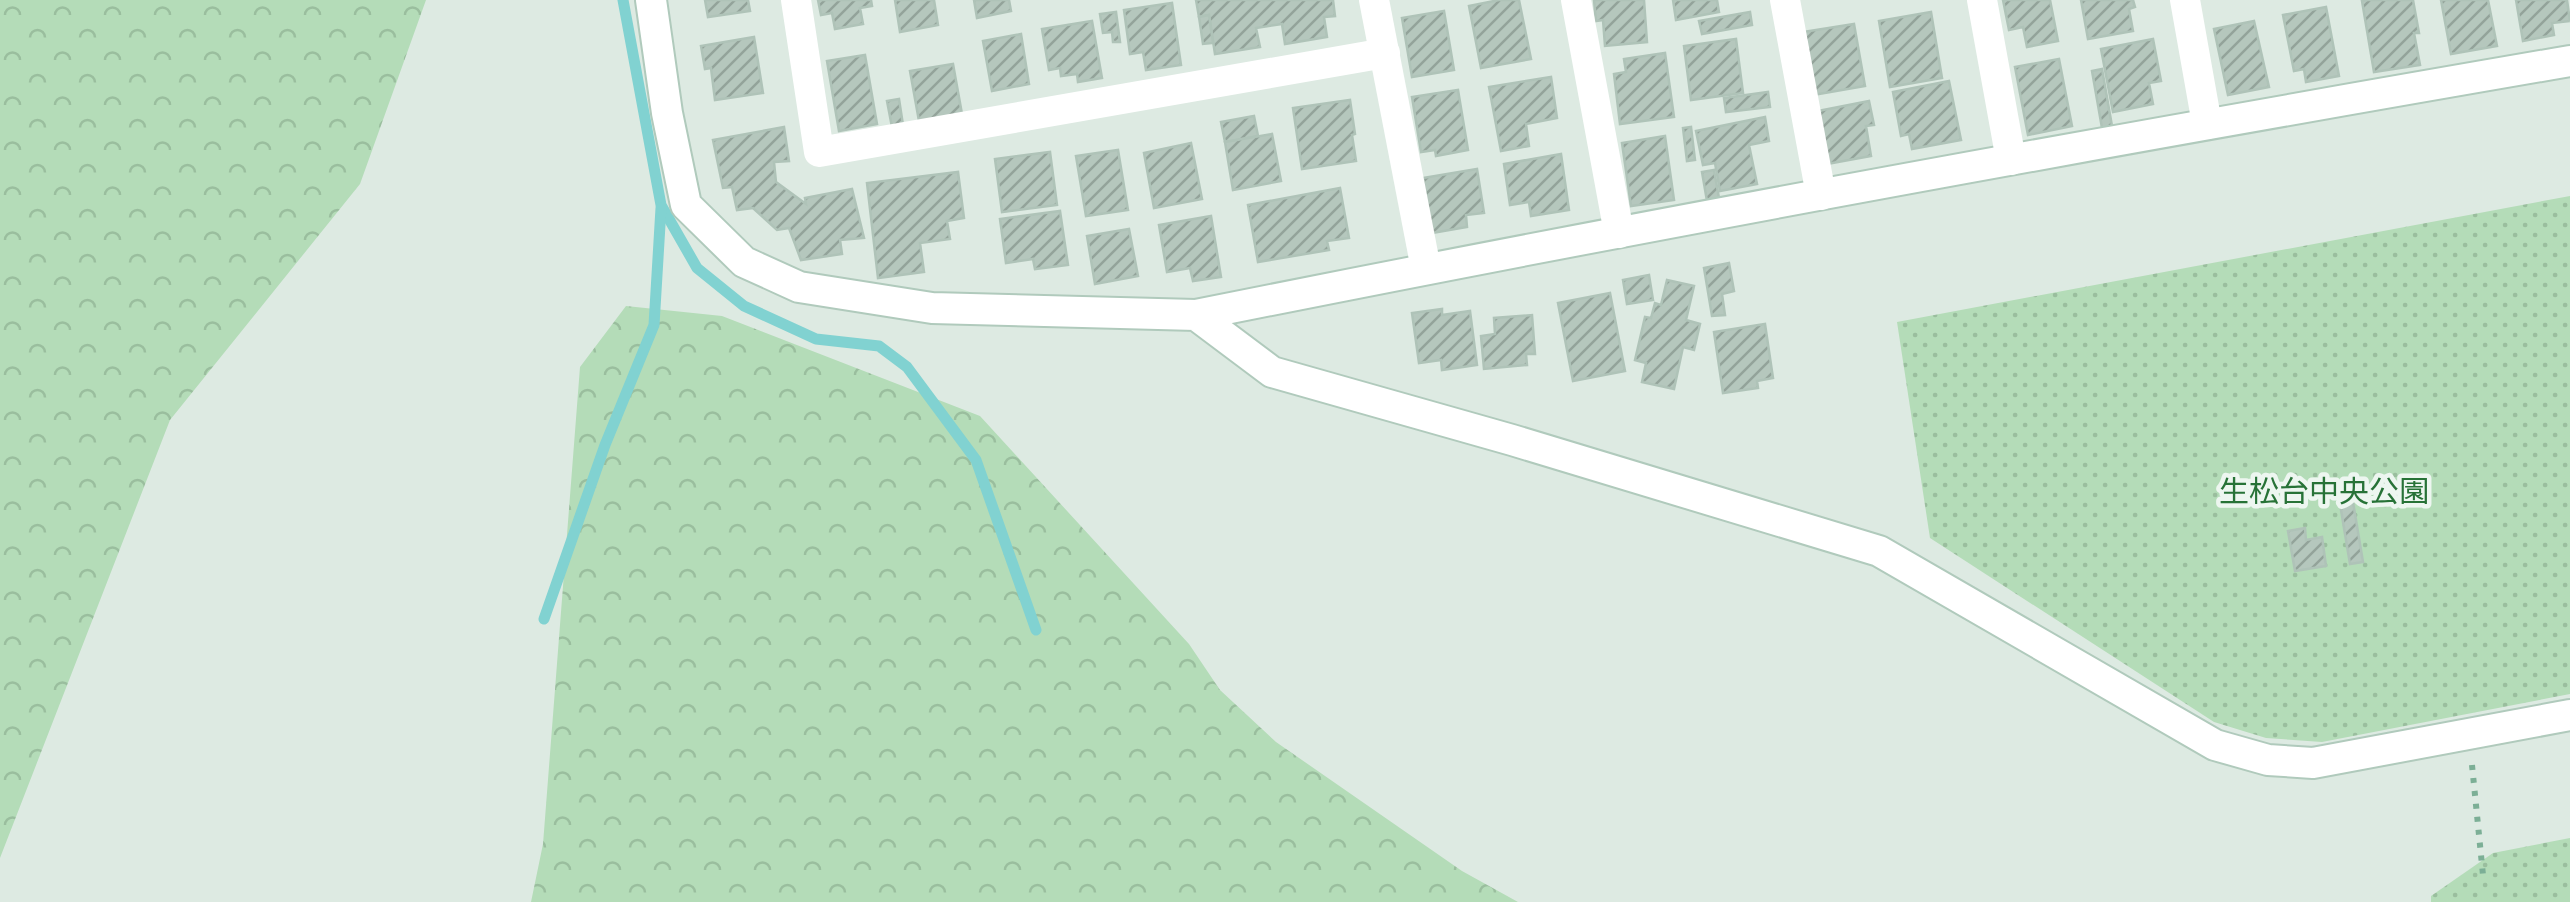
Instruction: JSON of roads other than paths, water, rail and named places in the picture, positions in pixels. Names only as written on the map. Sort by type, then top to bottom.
[{"type":"street","points":[[651,0],[667,114],[686,205],[744,262],[799,287],[932,308],[1196,315],[1821,195],[2570,61]]},
{"type":"street","points":[[796,0],[819,152],[1384,53]]},
{"type":"street","points":[[1374,0],[1426,269]]},
{"type":"street","points":[[1576,0],[1619,233]]},
{"type":"street","points":[[1785,0],[1821,195]]},
{"type":"street","points":[[1982,0],[2011,160]]},
{"type":"street","points":[[2185,0],[2207,124]]},
{"type":"street","points":[[1196,315],[1272,372],[1879,551],[2216,745],[2268,760],[2313,763],[2570,715]]},
{"type":"waterway","points":[[623,0],[661,205],[697,268],[744,306],[816,339],[879,346],[907,367],[976,460],[1036,630]]},
{"type":"waterway","points":[[544,619],[605,445],[654,325],[661,208]]},
{"type":"park label","name":"生松台中央公園","points":[[2324,491]]}]
